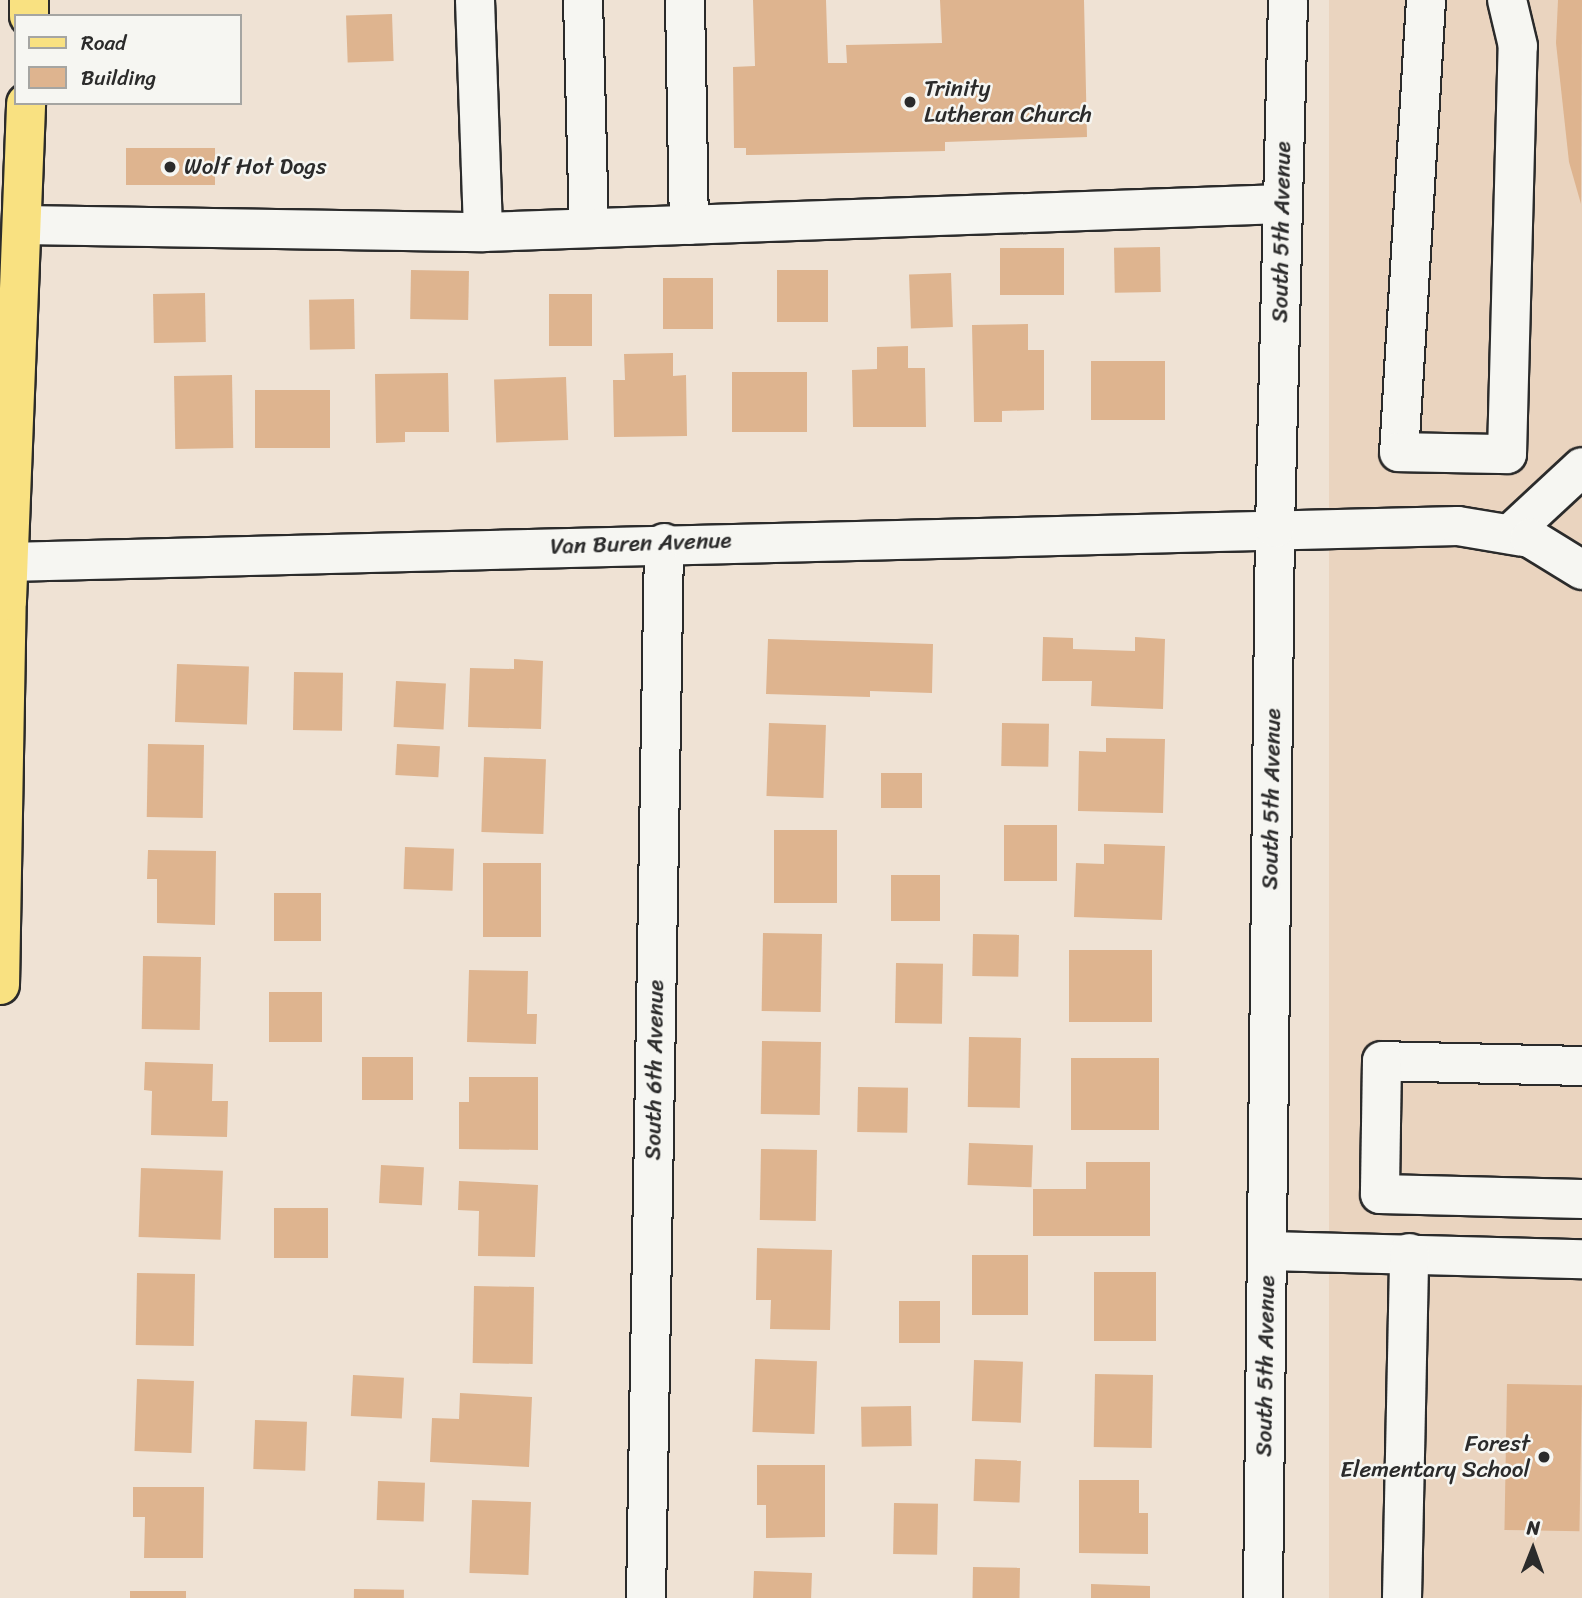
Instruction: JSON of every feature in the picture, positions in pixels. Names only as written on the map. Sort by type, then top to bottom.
[{"type":"main road","points":[[0,985],[3,600],[26,105]]},
{"type":"street","points":[[475,0],[483,232]]},
{"type":"street","points":[[583,0],[589,228]]},
{"type":"street","points":[[685,0],[690,225]]},
{"type":"street","name":"South 5th Avenue","points":[[1263,1598],[1275,528],[1288,0]]},
{"type":"street","points":[[1426,0],[1399,452],[1507,454],[1518,46],[1507,0]]},
{"type":"street","points":[[22,225],[483,232],[1283,204]]},
{"type":"street","points":[[1510,534],[1582,467]]},
{"type":"street","name":"Van Buren Avenue","points":[[6,542],[663,543],[1458,526],[1530,537],[1582,570]]},
{"type":"street","name":"South 6th Avenue","points":[[646,1598],[663,543]]},
{"type":"street","points":[[1582,1066],[1382,1061],[1380,1194],[1582,1199]]},
{"type":"street","points":[[1268,1251],[1582,1259]]},
{"type":"street","points":[[1402,1598],[1409,1253]]},
{"type":"shaded area","points":[[1329,0],[1582,0],[1582,1598],[1329,1598]]},
{"type":"building","name":"Trinity Lutheran Church","points":[[753,0],[826,0],[828,63],[847,63],[846,45],[942,43],[940,0],[1084,0],[1087,137],[945,142],[945,151],[746,155],[746,148],[734,148],[733,67],[755,66]]},
{"type":"building","points":[[1558,0],[1582,0],[1581,204],[1569,162],[1556,43]]},
{"type":"building","points":[[392,14],[394,61],[348,63],[346,16]]},
{"type":"building","name":"Wolf Hot Dogs","points":[[126,148],[215,148],[215,185],[126,185]]},
{"type":"building","points":[[1160,247],[1161,292],[1115,293],[1114,248]]},
{"type":"building","points":[[1000,248],[1064,248],[1064,295],[1000,295]]},
{"type":"building","points":[[411,270],[469,271],[468,320],[410,319]]},
{"type":"building","points":[[777,270],[828,270],[828,322],[777,322]]},
{"type":"building","points":[[951,273],[953,327],[911,328],[909,274]]},
{"type":"building","points":[[663,278],[713,278],[713,329],[663,329]]},
{"type":"building","points":[[205,293],[206,342],[154,343],[153,294]]},
{"type":"building","points":[[549,294],[592,294],[592,346],[549,346]]},
{"type":"building","points":[[354,299],[355,349],[310,350],[309,300]]},
{"type":"building","points":[[1028,324],[1028,350],[1044,350],[1044,410],[1002,411],[1002,422],[974,422],[972,325]]},
{"type":"building","points":[[908,346],[908,368],[925,368],[926,427],[853,427],[852,370],[877,369],[877,347]]},
{"type":"building","points":[[673,353],[673,376],[686,375],[687,436],[614,437],[613,380],[625,380],[624,354]]},
{"type":"building","points":[[1091,361],[1165,361],[1165,420],[1091,420]]},
{"type":"building","points":[[732,372],[807,372],[807,432],[732,432]]},
{"type":"building","points":[[448,373],[449,432],[405,432],[405,442],[376,443],[375,374]]},
{"type":"building","points":[[232,375],[233,448],[175,449],[174,376]]},
{"type":"building","points":[[566,377],[568,440],[496,442],[494,380]]},
{"type":"building","points":[[255,390],[330,390],[330,448],[255,448]]},
{"type":"building","points":[[1043,637],[1073,638],[1073,649],[1135,651],[1135,637],[1165,639],[1163,709],[1091,706],[1092,681],[1042,681]]},
{"type":"building","points":[[768,639],[933,644],[932,693],[870,691],[870,697],[766,694]]},
{"type":"building","points":[[514,659],[543,661],[541,729],[468,727],[470,668],[514,669]]},
{"type":"building","points":[[177,664],[249,667],[247,724],[175,722]]},
{"type":"building","points":[[294,672],[343,673],[342,731],[293,730]]},
{"type":"building","points":[[396,681],[446,684],[444,730],[394,727]]},
{"type":"building","points":[[769,723],[826,725],[823,798],[766,796]]},
{"type":"building","points":[[1002,723],[1049,724],[1048,767],[1001,766]]},
{"type":"building","points":[[1106,738],[1165,739],[1163,813],[1078,811],[1079,751],[1106,752]]},
{"type":"building","points":[[148,744],[204,745],[203,818],[147,817]]},
{"type":"building","points":[[397,744],[440,746],[438,777],[395,775]]},
{"type":"building","points":[[484,757],[546,759],[543,834],[481,832]]},
{"type":"building","points":[[881,773],[922,773],[922,808],[881,808]]},
{"type":"building","points":[[1004,825],[1057,825],[1057,881],[1004,881]]},
{"type":"building","points":[[774,830],[837,830],[837,903],[774,903]]},
{"type":"building","points":[[1104,844],[1165,846],[1162,920],[1074,917],[1076,863],[1104,864]]},
{"type":"building","points":[[405,847],[454,849],[453,891],[404,889]]},
{"type":"building","points":[[148,850],[216,851],[215,925],[157,923],[157,879],[147,879]]},
{"type":"building","points":[[483,863],[541,863],[541,937],[483,937]]},
{"type":"building","points":[[891,875],[940,875],[940,921],[891,921]]},
{"type":"building","points":[[274,893],[321,893],[321,941],[274,941]]},
{"type":"building","points":[[763,933],[822,934],[821,1012],[762,1011]]},
{"type":"building","points":[[973,934],[1019,935],[1018,977],[972,976]]},
{"type":"building","points":[[1069,950],[1152,950],[1152,1022],[1069,1022]]},
{"type":"building","points":[[143,956],[201,957],[200,1030],[142,1029]]},
{"type":"building","points":[[896,963],[943,964],[942,1024],[895,1023]]},
{"type":"building","points":[[469,970],[528,971],[527,1014],[537,1014],[536,1044],[467,1042]]},
{"type":"building","points":[[269,992],[322,992],[322,1042],[269,1042]]},
{"type":"building","points":[[969,1037],[1021,1038],[1020,1108],[968,1107]]},
{"type":"building","points":[[762,1041],[821,1042],[820,1115],[761,1114]]},
{"type":"building","points":[[362,1057],[413,1057],[413,1100],[362,1100]]},
{"type":"building","points":[[1071,1058],[1159,1058],[1159,1130],[1071,1130]]},
{"type":"building","points":[[145,1062],[213,1064],[212,1101],[228,1101],[227,1137],[151,1135],[152,1091],[144,1090]]},
{"type":"building","points":[[469,1077],[538,1077],[538,1150],[459,1149],[459,1102],[469,1102]]},
{"type":"building","points":[[858,1087],[908,1088],[907,1133],[857,1132]]},
{"type":"building","points":[[969,1143],[1033,1145],[1031,1187],[968,1185]]},
{"type":"building","points":[[761,1149],[817,1150],[816,1221],[760,1220]]},
{"type":"building","points":[[1086,1162],[1150,1162],[1150,1236],[1033,1236],[1033,1189],[1086,1189]]},
{"type":"building","points":[[381,1165],[424,1167],[422,1205],[379,1203]]},
{"type":"building","points":[[141,1168],[223,1171],[221,1240],[139,1237]]},
{"type":"building","points":[[459,1181],[538,1185],[535,1257],[478,1256],[479,1211],[458,1210]]},
{"type":"building","points":[[274,1208],[328,1208],[328,1258],[274,1258]]},
{"type":"building","points":[[757,1248],[832,1250],[830,1330],[770,1329],[771,1300],[756,1300]]},
{"type":"building","points":[[972,1255],[1028,1255],[1028,1315],[972,1315]]},
{"type":"building","points":[[1094,1272],[1156,1272],[1156,1341],[1094,1341]]},
{"type":"building","points":[[137,1273],[195,1274],[194,1346],[136,1345]]},
{"type":"building","points":[[474,1286],[534,1287],[533,1364],[473,1363]]},
{"type":"building","points":[[899,1301],[940,1301],[940,1343],[899,1343]]},
{"type":"building","points":[[755,1359],[817,1361],[814,1434],[752,1432]]},
{"type":"building","points":[[974,1360],[1023,1362],[1021,1423],[972,1421]]},
{"type":"building","points":[[1095,1374],[1153,1375],[1152,1448],[1094,1447]]},
{"type":"building","points":[[353,1375],[404,1378],[402,1419],[351,1416]]},
{"type":"building","points":[[137,1379],[194,1381],[191,1453],[134,1451]]},
{"type":"building","name":"Forest Elementary School","points":[[1507,1384],[1582,1385],[1579,1531],[1504,1530]]},
{"type":"building","points":[[460,1393],[532,1397],[529,1467],[430,1462],[432,1418],[459,1419]]},
{"type":"building","points":[[911,1406],[912,1446],[862,1447],[861,1407]]},
{"type":"building","points":[[255,1420],[307,1422],[305,1471],[253,1469]]},
{"type":"building","points":[[975,1459],[1021,1461],[1020,1503],[974,1501]]},
{"type":"building","points":[[757,1465],[825,1465],[825,1537],[766,1538],[766,1505],[757,1505]]},
{"type":"building","points":[[1079,1480],[1139,1480],[1139,1513],[1148,1513],[1148,1554],[1079,1553]]},
{"type":"building","points":[[378,1481],[425,1483],[424,1522],[377,1520]]},
{"type":"building","points":[[133,1487],[204,1487],[203,1558],[144,1558],[145,1517],[133,1517]]},
{"type":"building","points":[[472,1500],[531,1502],[528,1575],[469,1573]]},
{"type":"building","points":[[894,1503],[938,1504],[937,1555],[893,1554]]},
{"type":"building","points":[[973,1567],[1020,1568],[1019,1598],[972,1598]]},
{"type":"building","points":[[754,1571],[812,1573],[811,1598],[753,1598]]},
{"type":"building","points":[[1091,1584],[1150,1586],[1150,1598],[1091,1598]]},
{"type":"building","points":[[354,1589],[404,1590],[404,1598],[354,1598]]},
{"type":"building","points":[[130,1591],[186,1591],[186,1598],[130,1598]]},
{"type":"place","name":"Trinity Lutheran Church","points":[[910,102]]},
{"type":"place","name":"Wolf Hot Dogs","points":[[170,167]]},
{"type":"place","name":"Forest Elementary School","points":[[1544,1457]]}]
